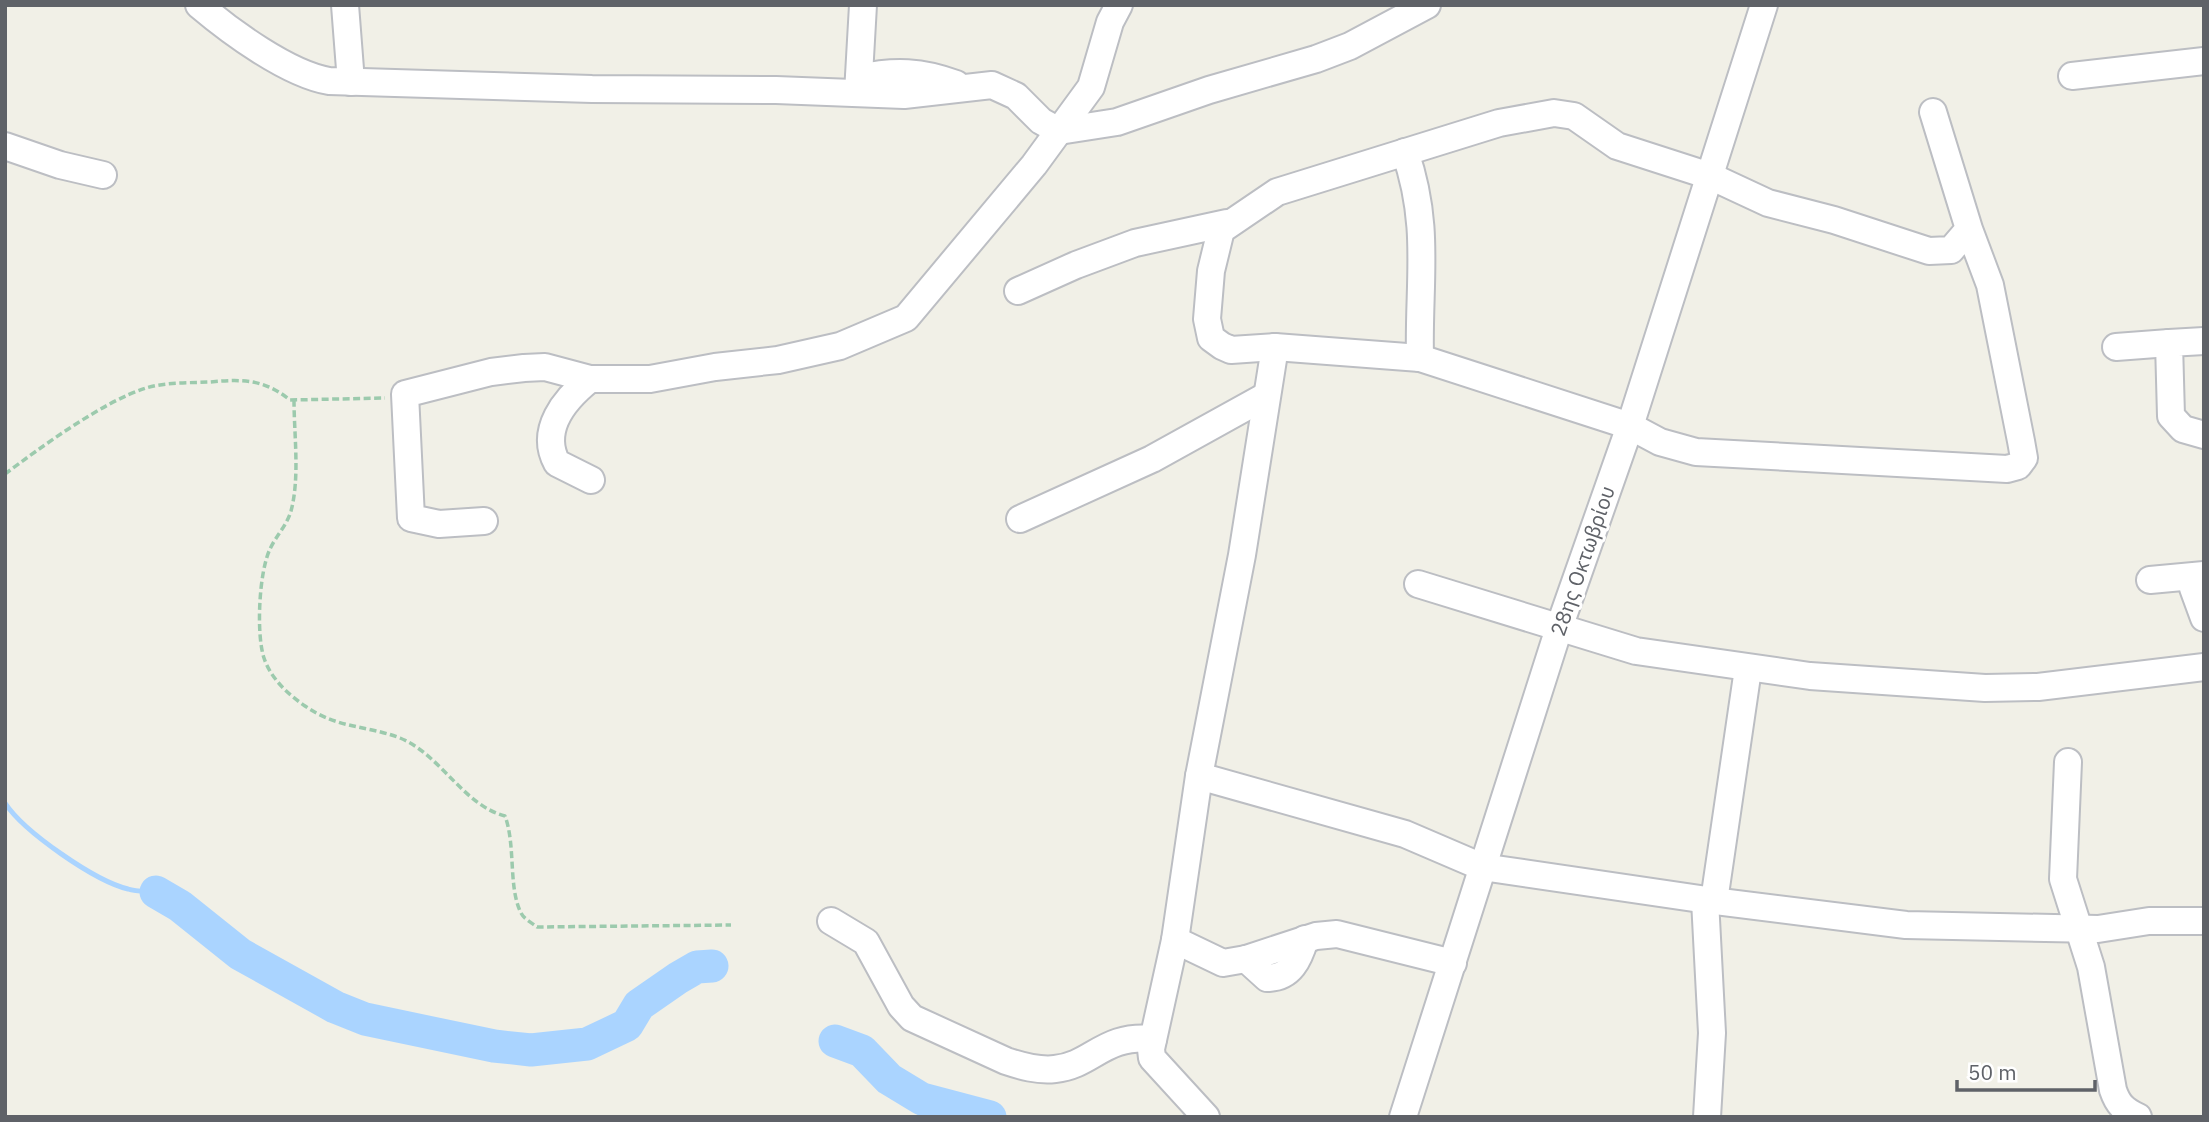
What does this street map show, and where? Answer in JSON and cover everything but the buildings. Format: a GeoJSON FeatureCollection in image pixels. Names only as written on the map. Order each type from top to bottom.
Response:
{"type":"FeatureCollection","features":[{"type":"Feature","properties":{"kind":"street"},"geometry":{"type":"LineString","coordinates":[[199,5],[230,29],[313,78],[351,82],[775,90],[858,86],[904,95],[992,85],[1016,96],[1041,121],[1059,131],[1117,122],[1209,90],[1316,60],[1350,46],[1427,5]]}},
{"type":"Feature","properties":{"kind":"street"},"geometry":{"type":"LineString","coordinates":[[345,5],[351,82]]}},
{"type":"Feature","properties":{"kind":"street"},"geometry":{"type":"LineString","coordinates":[[858,86],[863,5]]}},
{"type":"Feature","properties":{"kind":"street"},"geometry":{"type":"LineString","coordinates":[[484,521],[439,524],[411,518],[405,394],[491,372],[524,368],[545,367],[590,379],[650,379],[810,355],[840,346],[906,318],[916,310],[1091,87],[1110,22],[1119,5]]}},
{"type":"Feature","properties":{"kind":"street","name":"28ης Οκτωβρίου"},"geometry":{"type":"LineString","coordinates":[[1403,1117],[1560,625],[1630,426],[1764,5]]}},
{"type":"Feature","properties":{"kind":"street"},"geometry":{"type":"LineString","coordinates":[[2072,76],[2204,61]]}},
{"type":"Feature","properties":{"kind":"street"},"geometry":{"type":"LineString","coordinates":[[1227,223],[1218,237],[1211,271],[1208,331],[1216,342],[1231,350],[1275,347],[1420,358],[1630,426],[1660,442],[1696,452],[1987,470],[2018,466],[2024,458],[1990,285],[1969,229],[1933,112]]}},
{"type":"Feature","properties":{"kind":"street"},"geometry":{"type":"LineString","coordinates":[[1018,291],[1076,264],[1135,243],[1227,223],[1277,192],[1499,123],[1554,113],[1574,116],[1617,146],[1710,176],[1768,203],[1870,231],[1929,251],[1951,250],[1969,229]]}},
{"type":"Feature","properties":{"kind":"street"},"geometry":{"type":"LineString","coordinates":[[5,146],[60,165],[103,175]]}},
{"type":"Feature","properties":{"kind":"street"},"geometry":{"type":"LineString","coordinates":[[1405,152],[1418,195],[1422,233],[1420,358]]}},
{"type":"Feature","properties":{"kind":"street"},"geometry":{"type":"LineString","coordinates":[[2116,348],[2204,341]]}},
{"type":"Feature","properties":{"kind":"street"},"geometry":{"type":"LineString","coordinates":[[2169,343],[2171,416],[2183,429],[2204,435]]}},
{"type":"Feature","properties":{"kind":"street"},"geometry":{"type":"LineString","coordinates":[[1206,1117],[1152,1058],[1153,1039],[1175,940],[1199,776],[1242,555],[1275,347]]}},
{"type":"Feature","properties":{"kind":"street"},"geometry":{"type":"LineString","coordinates":[[590,379],[564,403],[551,443],[557,463],[591,480]]}},
{"type":"Feature","properties":{"kind":"street"},"geometry":{"type":"LineString","coordinates":[[1020,519],[1152,458],[1266,396]]}},
{"type":"Feature","properties":{"kind":"street"},"geometry":{"type":"LineString","coordinates":[[2151,580],[2204,576]]}},
{"type":"Feature","properties":{"kind":"street"},"geometry":{"type":"LineString","coordinates":[[2204,576],[2193,589],[2204,618]]}},
{"type":"Feature","properties":{"kind":"street"},"geometry":{"type":"LineString","coordinates":[[1418,584],[1560,625],[1636,651],[1748,669],[1874,682],[1985,688],[2038,687],[2204,667]]}},
{"type":"Feature","properties":{"kind":"street"},"geometry":{"type":"LineString","coordinates":[[1707,1117],[1712,1032],[1710,901],[1748,669]]}},
{"type":"Feature","properties":{"kind":"street"},"geometry":{"type":"LineString","coordinates":[[2068,762],[2063,879],[2091,967],[2113,1090],[2117,1102],[2124,1110],[2138,1117]]}},
{"type":"Feature","properties":{"kind":"street"},"geometry":{"type":"LineString","coordinates":[[1199,776],[1405,834],[1482,867],[1710,901],[1884,924],[2098,929],[2149,921],[2203,918]]}},
{"type":"Feature","properties":{"kind":"street"},"geometry":{"type":"LineString","coordinates":[[831,921],[866,942],[901,1006],[912,1018],[1006,1061],[1039,1069],[1055,1069],[1120,1040],[1153,1039]]}},
{"type":"Feature","properties":{"kind":"street"},"geometry":{"type":"LineString","coordinates":[[1175,940],[1223,964],[1246,959],[1267,978],[1276,978],[1293,967],[1305,939],[1337,934],[1453,963]]}},
{"type":"Feature","properties":{"kind":"street"},"geometry":{"type":"LineString","coordinates":[[2109,1117],[2113,1090]]}},
{"type":"Feature","properties":{"kind":"path"},"geometry":{"type":"LineString","coordinates":[[5,474],[65,432],[145,388],[250,379],[294,400],[390,398],[405,394]]}},
{"type":"Feature","properties":{"kind":"path"},"geometry":{"type":"LineString","coordinates":[[294,400],[295,485],[290,512],[270,549],[260,585],[264,657],[277,683],[305,707],[340,725],[399,738],[424,751],[490,812],[505,816],[512,833],[522,915],[537,927],[731,925]]}},
{"type":"Feature","properties":{"kind":"waterway"},"geometry":{"type":"LineString","coordinates":[[5,803],[28,828],[80,866],[128,889],[156,892]]}},
{"type":"Feature","properties":{"kind":"waterway"},"geometry":{"type":"LineString","coordinates":[[156,892],[180,906],[240,954],[335,1007],[365,1019],[494,1046],[531,1050],[587,1044],[627,1025],[639,1005],[678,978],[697,967],[712,966]]}},
{"type":"Feature","properties":{"kind":"waterway"},"geometry":{"type":"LineString","coordinates":[[835,1041],[862,1051],[889,1079],[922,1099],[990,1117]]}}]}
